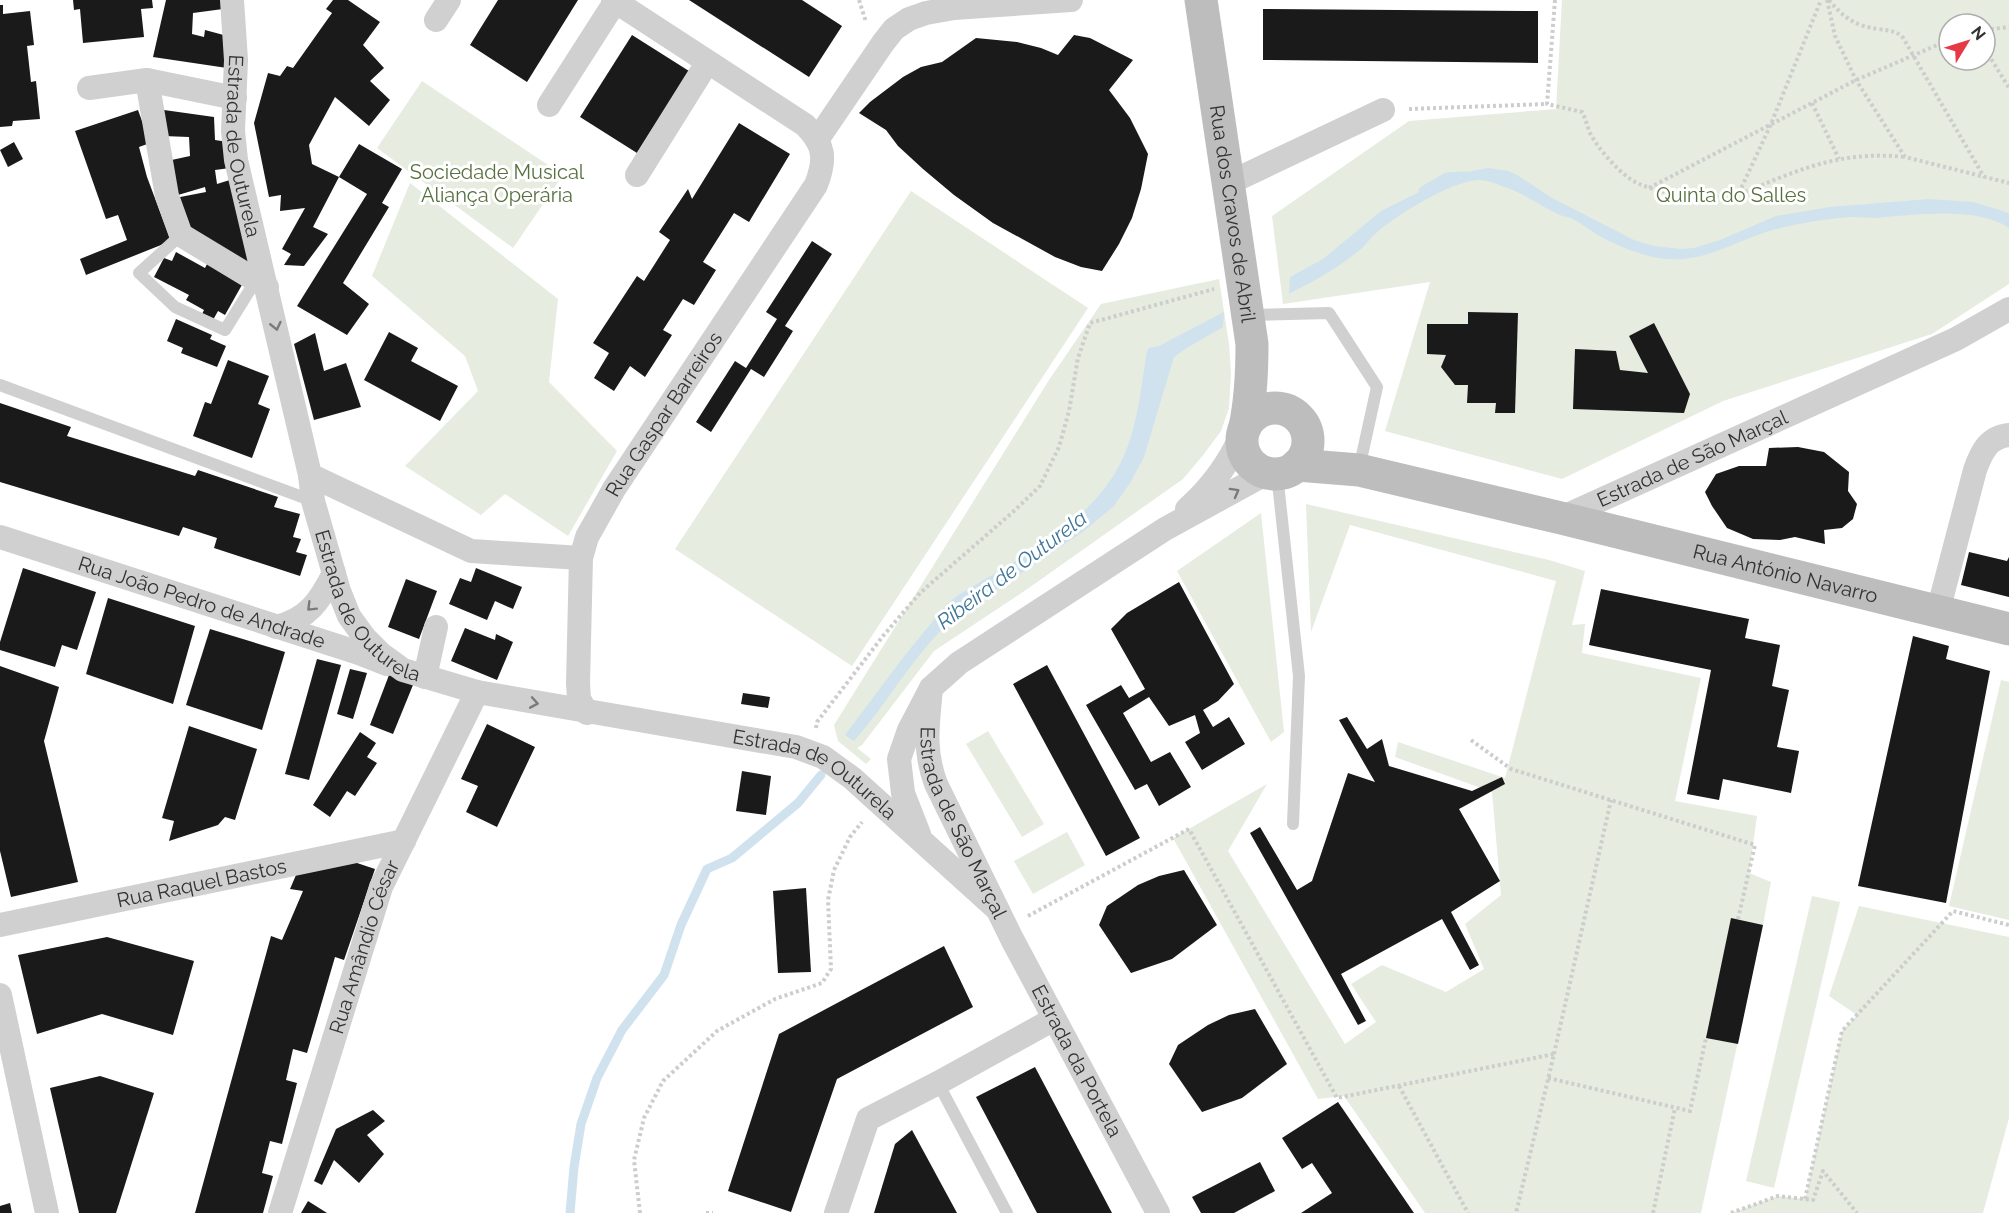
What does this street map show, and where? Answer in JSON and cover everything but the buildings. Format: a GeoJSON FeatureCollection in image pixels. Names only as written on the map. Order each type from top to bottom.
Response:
{"type":"FeatureCollection","features":[{"type":"Feature","properties":{"kind":"street","name":"Estrada de Outurela"},"geometry":{"type":"LineString","coordinates":[[232,0],[236,60],[233,131],[236,160],[261,283],[310,475],[314,501],[339,591],[350,616],[365,638],[381,654],[414,674],[477,692],[587,713],[796,747],[823,757],[852,778],[921,839]]}},
{"type":"Feature","properties":{"kind":"street"},"geometry":{"type":"LineString","coordinates":[[436,20],[449,0]]}},
{"type":"Feature","properties":{"kind":"street"},"geometry":{"type":"LineString","coordinates":[[817,140],[894,28],[909,19],[954,8],[1071,0]]}},
{"type":"Feature","properties":{"kind":"street","name":"Rua dos Cravos de Abril"},"geometry":{"type":"LineString","coordinates":[[1201,0],[1250,329],[1251,386],[1244,431]]}},
{"type":"Feature","properties":{"kind":"street"},"geometry":{"type":"LineString","coordinates":[[549,105],[614,1],[805,125],[817,140]]}},
{"type":"Feature","properties":{"kind":"street"},"geometry":{"type":"LineString","coordinates":[[637,175],[707,63]]}},
{"type":"Feature","properties":{"kind":"street"},"geometry":{"type":"LineString","coordinates":[[88,88],[147,80],[235,98]]}},
{"type":"Feature","properties":{"kind":"street"},"geometry":{"type":"LineString","coordinates":[[147,80],[167,196],[181,235],[261,283]]}},
{"type":"Feature","properties":{"kind":"street"},"geometry":{"type":"LineString","coordinates":[[1229,183],[1383,110]]}},
{"type":"Feature","properties":{"kind":"street","name":"Rua Gaspar Barreiros"},"geometry":{"type":"LineString","coordinates":[[587,713],[579,699],[578,682],[581,558],[587,537],[614,489],[816,185],[823,162],[822,149],[817,140]]}},
{"type":"Feature","properties":{"kind":"street","name":"Estrada de São Marçal"},"geometry":{"type":"LineString","coordinates":[[1561,518],[1956,339],[2009,309]]}},
{"type":"Feature","properties":{"kind":"street"},"geometry":{"type":"LineString","coordinates":[[1250,329],[1287,452]]}},
{"type":"Feature","properties":{"kind":"street"},"geometry":{"type":"LineString","coordinates":[[1287,452],[1278,408],[1259,412],[1251,418],[1244,431],[1242,444],[1245,454],[1257,469],[1287,452],[1561,518]]}},
{"type":"Feature","properties":{"kind":"street","name":"Estrada de São Marçal"},"geometry":{"type":"LineString","coordinates":[[1165,529],[1213,482],[1230,459],[1244,431]]}},
{"type":"Feature","properties":{"kind":"street"},"geometry":{"type":"LineString","coordinates":[[1938,611],[1981,452],[1992,441],[2009,435]]}},
{"type":"Feature","properties":{"kind":"street","name":"Estrada de São Marçal"},"geometry":{"type":"LineString","coordinates":[[1002,919],[921,839],[903,793],[899,759],[909,730],[931,688],[959,663],[1287,452]]}},
{"type":"Feature","properties":{"kind":"street"},"geometry":{"type":"LineString","coordinates":[[310,475],[471,551],[581,558]]}},
{"type":"Feature","properties":{"kind":"street","name":"Rua António Navarro"},"geometry":{"type":"LineString","coordinates":[[1561,518],[2009,629]]}},
{"type":"Feature","properties":{"kind":"street","name":"Rua João Pedro de Andrade"},"geometry":{"type":"LineString","coordinates":[[0,537],[359,653],[414,674]]}},
{"type":"Feature","properties":{"kind":"street"},"geometry":{"type":"LineString","coordinates":[[276,627],[292,623],[314,607],[334,573]]}},
{"type":"Feature","properties":{"kind":"street"},"geometry":{"type":"LineString","coordinates":[[414,674],[436,627]]}},
{"type":"Feature","properties":{"kind":"street","name":"Estrada de São Marçal"},"geometry":{"type":"LineString","coordinates":[[931,688],[927,749],[929,767],[1002,919]]}},
{"type":"Feature","properties":{"kind":"street","name":"Rua Amândio César"},"geometry":{"type":"LineString","coordinates":[[280,1213],[381,887],[477,692]]}},
{"type":"Feature","properties":{"kind":"street"},"geometry":{"type":"LineString","coordinates":[[852,778],[866,781],[881,779],[901,771],[927,749]]}},
{"type":"Feature","properties":{"kind":"street","name":"Rua Raquel Bastos"},"geometry":{"type":"LineString","coordinates":[[0,925],[404,841]]}},
{"type":"Feature","properties":{"kind":"street","name":"Estrada da Portela"},"geometry":{"type":"LineString","coordinates":[[1002,919],[1158,1213]]}},
{"type":"Feature","properties":{"kind":"street"},"geometry":{"type":"LineString","coordinates":[[0,995],[47,1213]]}},
{"type":"Feature","properties":{"kind":"street"},"geometry":{"type":"LineString","coordinates":[[836,1213],[868,1119],[1054,1019]]}},
{"type":"Feature","properties":{"kind":"lane"},"geometry":{"type":"LineString","coordinates":[[181,235],[139,273],[176,307],[225,330],[261,283]]}},
{"type":"Feature","properties":{"kind":"lane"},"geometry":{"type":"LineString","coordinates":[[1250,329],[1329,314],[1377,387],[1359,470]]}},
{"type":"Feature","properties":{"kind":"lane"},"geometry":{"type":"LineString","coordinates":[[0,385],[314,501]]}},
{"type":"Feature","properties":{"kind":"lane"},"geometry":{"type":"LineString","coordinates":[[1287,452],[1299,676],[1293,824]]}},
{"type":"Feature","properties":{"kind":"lane"},"geometry":{"type":"LineString","coordinates":[[938,1083],[1007,1213]]}},
{"type":"Feature","properties":{"kind":"path"},"geometry":{"type":"LineString","coordinates":[[859,0],[867,25]]}},
{"type":"Feature","properties":{"kind":"path"},"geometry":{"type":"LineString","coordinates":[[1547,104],[1555,0]]}},
{"type":"Feature","properties":{"kind":"path"},"geometry":{"type":"LineString","coordinates":[[1739,194],[1772,124],[1821,0]]}},
{"type":"Feature","properties":{"kind":"path"},"geometry":{"type":"LineString","coordinates":[[1828,0],[1842,15],[1858,24],[1893,30],[1902,36],[1984,178]]}},
{"type":"Feature","properties":{"kind":"path"},"geometry":{"type":"LineString","coordinates":[[1828,0],[1835,36],[1856,80],[1905,157]]}},
{"type":"Feature","properties":{"kind":"path"},"geometry":{"type":"LineString","coordinates":[[1649,188],[1856,80],[1937,45]]}},
{"type":"Feature","properties":{"kind":"path"},"geometry":{"type":"LineString","coordinates":[[1997,68],[2009,88]]}},
{"type":"Feature","properties":{"kind":"path"},"geometry":{"type":"LineString","coordinates":[[1812,103],[1839,159]]}},
{"type":"Feature","properties":{"kind":"path"},"geometry":{"type":"LineString","coordinates":[[1383,110],[1547,104],[1582,112],[1590,133],[1612,163],[1630,179],[1649,188],[1703,198],[1739,194],[1825,161],[1865,155],[1905,157],[2009,183]]}},
{"type":"Feature","properties":{"kind":"path"},"geometry":{"type":"LineString","coordinates":[[816,732],[817,722],[883,636],[920,593],[1040,486],[1059,447],[1070,411],[1078,358],[1090,323],[1244,281]]}},
{"type":"Feature","properties":{"kind":"path"},"geometry":{"type":"LineString","coordinates":[[1471,740],[1511,769],[1755,845],[1738,919]]}},
{"type":"Feature","properties":{"kind":"path"},"geometry":{"type":"LineString","coordinates":[[1516,1213],[1611,800]]}},
{"type":"Feature","properties":{"kind":"path"},"geometry":{"type":"LineString","coordinates":[[639,1213],[634,1160],[644,1118],[663,1081],[717,1031],[775,999],[822,983],[831,969],[828,900],[834,870],[849,837],[879,802]]}},
{"type":"Feature","properties":{"kind":"path"},"geometry":{"type":"LineString","coordinates":[[1002,919],[1189,829],[1337,1098],[1554,1054]]}},
{"type":"Feature","properties":{"kind":"path"},"geometry":{"type":"LineString","coordinates":[[1804,1199],[1842,1031],[1953,911],[2009,926]]}},
{"type":"Feature","properties":{"kind":"path"},"geometry":{"type":"LineString","coordinates":[[1548,1078],[1690,1111],[1706,1038]]}},
{"type":"Feature","properties":{"kind":"path"},"geometry":{"type":"LineString","coordinates":[[1399,1086],[1468,1213]]}},
{"type":"Feature","properties":{"kind":"path"},"geometry":{"type":"LineString","coordinates":[[1653,1213],[1676,1108]]}},
{"type":"Feature","properties":{"kind":"path"},"geometry":{"type":"LineString","coordinates":[[1731,1213],[1778,1196],[1813,1200],[1823,1171],[1857,1213]]}},
{"type":"Feature","properties":{"kind":"path"},"geometry":{"type":"LineString","coordinates":[[706,1213],[713,1213]]}},
{"type":"Feature","properties":{"kind":"green space","name":"Quinta do Salles"},"geometry":{"type":"Polygon","coordinates":[[[1562,0],[2009,0],[2009,284],[1932,334],[1723,401],[1562,479],[1385,431],[1430,282],[1283,304],[1272,216],[1409,121],[1556,109],[1562,0]]]}},
{"type":"Feature","properties":{"kind":"green space","name":"Sociedade Musical Aliança Operária"},"geometry":{"type":"Polygon","coordinates":[[[422,81],[563,175],[513,248],[377,148],[422,81]]]}},
{"type":"Feature","properties":{"kind":"green space"},"geometry":{"type":"Polygon","coordinates":[[[410,183],[558,299],[549,382],[617,451],[568,536],[505,494],[481,515],[405,466],[478,391],[465,356],[372,276],[410,183]]]}},
{"type":"Feature","properties":{"kind":"green space"},"geometry":{"type":"Polygon","coordinates":[[[911,191],[1088,308],[852,666],[675,549],[911,191]]]}},
{"type":"Feature","properties":{"kind":"green space"},"geometry":{"type":"Polygon","coordinates":[[[1219,279],[1231,373],[1229,408],[1221,431],[1183,479],[1023,592],[934,651],[862,745],[857,748],[871,759],[866,764],[838,741],[834,725],[1049,380],[1101,304],[1219,279]]]}},
{"type":"Feature","properties":{"kind":"green space"},"geometry":{"type":"Polygon","coordinates":[[[1306,504],[1549,560],[1585,571],[1572,625],[1585,624],[1582,653],[1701,678],[1675,801],[1757,816],[1749,873],[1771,882],[1701,1213],[1425,1213],[1344,1096],[1318,1099],[1173,838],[1267,784],[1228,851],[1345,1044],[1376,1022],[1351,984],[1382,965],[1446,992],[1484,969],[1465,924],[1501,895],[1492,792],[1395,757],[1398,742],[1505,778],[1556,581],[1350,525],[1311,632],[1306,504]]]}},
{"type":"Feature","properties":{"kind":"green space"},"geometry":{"type":"Polygon","coordinates":[[[1261,513],[1284,732],[1271,742],[1177,571],[1261,513]]]}},
{"type":"Feature","properties":{"kind":"green space"},"geometry":{"type":"Polygon","coordinates":[[[2001,680],[2009,682],[2009,920],[1949,906],[2001,680]]]}},
{"type":"Feature","properties":{"kind":"green space"},"geometry":{"type":"Polygon","coordinates":[[[988,731],[1044,824],[1022,837],[966,744],[988,731]]]}},
{"type":"Feature","properties":{"kind":"green space"},"geometry":{"type":"Polygon","coordinates":[[[1067,832],[1085,865],[1033,894],[1014,861],[1067,832]]]}},
{"type":"Feature","properties":{"kind":"green space"},"geometry":{"type":"Polygon","coordinates":[[[1812,896],[1840,902],[1774,1188],[1746,1181],[1812,896]]]}},
{"type":"Feature","properties":{"kind":"green space"},"geometry":{"type":"Polygon","coordinates":[[[1859,906],[2009,937],[2009,1118],[1983,1213],[1731,1213],[1778,1196],[1805,1199],[1842,1031],[1857,1015],[1829,996],[1859,906]]]}},
{"type":"Feature","properties":{"kind":"water"},"geometry":{"type":"Polygon","coordinates":[[[1488,168],[1517,175],[1552,198],[1634,240],[1654,246],[1680,249],[1694,248],[1720,240],[1776,216],[1830,207],[1929,199],[1973,202],[2006,212],[2009,214],[2009,228],[1996,221],[1963,214],[1853,217],[1772,230],[1709,254],[1668,259],[1641,254],[1621,246],[1573,219],[1553,212],[1515,191],[1489,181],[1477,180],[1438,193],[1408,210],[1383,227],[1345,261],[1289,294],[1290,277],[1323,259],[1381,211],[1429,187],[1467,172],[1488,168]]]}},
{"type":"Feature","properties":{"kind":"water"},"geometry":{"type":"Polygon","coordinates":[[[1224,312],[1223,327],[1174,357],[1144,457],[1114,506],[1084,531],[954,618],[926,646],[854,741],[845,735],[905,655],[947,604],[1051,538],[1092,503],[1109,482],[1123,458],[1132,432],[1149,348],[1159,346],[1224,312]]]}},
{"type":"Feature","properties":{"kind":"waterway","name":"Ribeira de Outurela"},"geometry":{"type":"LineString","coordinates":[[1423,191],[1447,177],[1465,176]]}},
{"type":"Feature","properties":{"kind":"waterway","name":"Ribeira de Outurela"},"geometry":{"type":"LineString","coordinates":[[570,1213],[581,1124],[597,1078],[622,1030],[664,975],[681,925],[707,869],[732,858],[798,803],[821,775]]}}]}
